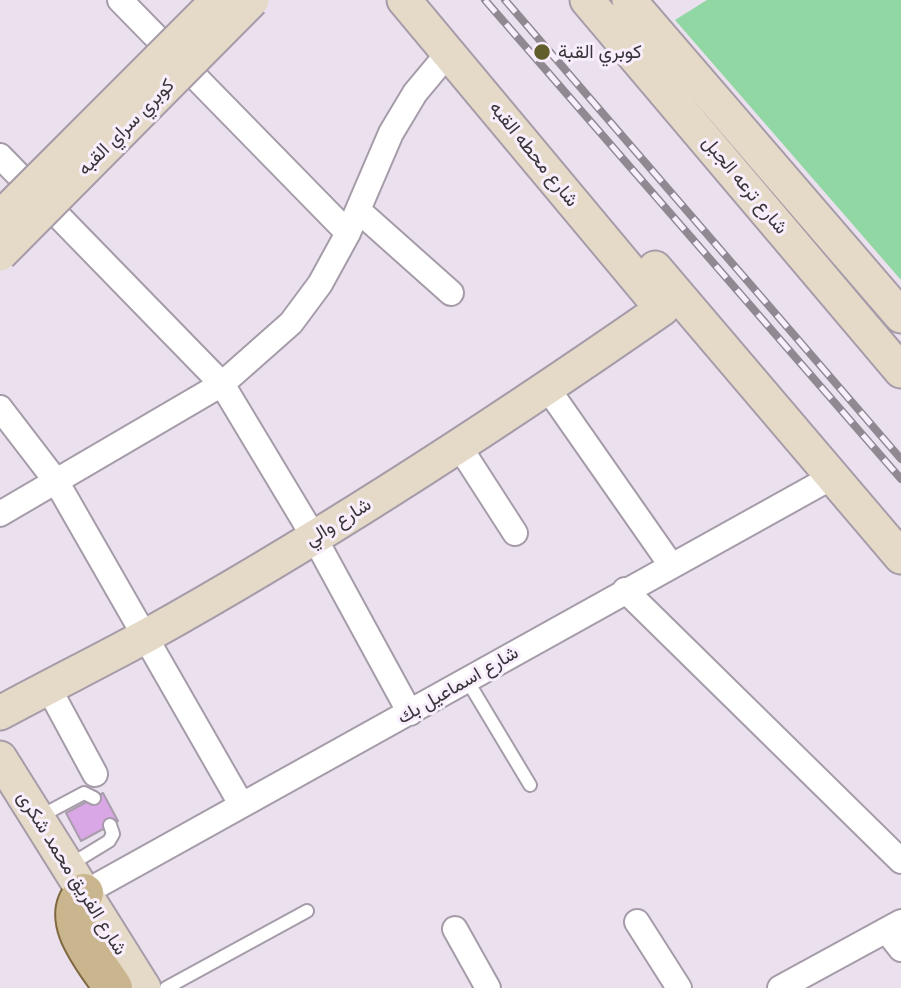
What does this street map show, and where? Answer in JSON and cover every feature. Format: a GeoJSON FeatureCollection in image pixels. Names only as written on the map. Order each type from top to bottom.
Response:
{"type":"FeatureCollection","features":[{"type":"Feature","properties":{"kind":"main road","name":"كوبري سراي القبه"},"geometry":{"type":"LineString","coordinates":[[0,218],[218,0]]}},
{"type":"Feature","properties":{"kind":"main road","name":"كوبري سراي القبه"},"geometry":{"type":"LineString","coordinates":[[0,252],[252,0]]}},
{"type":"Feature","properties":{"kind":"main road","name":"شارع محطه القبه"},"geometry":{"type":"LineString","coordinates":[[404,0],[450,51],[662,309]]}},
{"type":"Feature","properties":{"kind":"main road"},"geometry":{"type":"LineString","coordinates":[[426,0],[901,557]]}},
{"type":"Feature","properties":{"kind":"main road","name":"شارع ترعه الجبل"},"geometry":{"type":"LineString","coordinates":[[587,0],[901,316]]}},
{"type":"Feature","properties":{"kind":"main road","name":"شارع ترعه الجبل"},"geometry":{"type":"LineString","coordinates":[[629,0],[901,371]]}},
{"type":"Feature","properties":{"kind":"main road","name":"شارع والي"},"geometry":{"type":"LineString","coordinates":[[0,713],[146,636],[314,537],[548,388],[662,309]]}},
{"type":"Feature","properties":{"kind":"main road","name":"شارع الفريق محمد شكرى"},"geometry":{"type":"LineString","coordinates":[[0,758],[144,988]]}},
{"type":"Feature","properties":{"kind":"main road"},"geometry":{"type":"LineString","coordinates":[[76,879],[76,928],[113,988]]}},
{"type":"Feature","properties":{"kind":"street"},"geometry":{"type":"LineString","coordinates":[[120,0],[348,233]]}},
{"type":"Feature","properties":{"kind":"street"},"geometry":{"type":"LineString","coordinates":[[0,252],[184,65],[252,0]]}},
{"type":"Feature","properties":{"kind":"street"},"geometry":{"type":"LineString","coordinates":[[0,514],[222,384],[291,323],[320,284],[348,233],[391,133],[415,93],[450,51]]}},
{"type":"Feature","properties":{"kind":"street"},"geometry":{"type":"LineString","coordinates":[[0,156],[222,384],[314,537],[410,713]]}},
{"type":"Feature","properties":{"kind":"street"},"geometry":{"type":"LineString","coordinates":[[359,211],[451,293]]}},
{"type":"Feature","properties":{"kind":"street"},"geometry":{"type":"LineString","coordinates":[[548,388],[671,565]]}},
{"type":"Feature","properties":{"kind":"street"},"geometry":{"type":"LineString","coordinates":[[0,408],[56,481],[241,804]]}},
{"type":"Feature","properties":{"kind":"street"},"geometry":{"type":"LineString","coordinates":[[459,446],[515,533]]}},
{"type":"Feature","properties":{"kind":"street","name":"شارع اسماعيل بك"},"geometry":{"type":"LineString","coordinates":[[76,879],[241,804],[410,713],[625,590],[832,477]]}},
{"type":"Feature","properties":{"kind":"street"},"geometry":{"type":"LineString","coordinates":[[625,590],[901,861]]}},
{"type":"Feature","properties":{"kind":"street"},"geometry":{"type":"LineString","coordinates":[[48,687],[94,786]]}},
{"type":"Feature","properties":{"kind":"street"},"geometry":{"type":"LineString","coordinates":[[637,922],[679,988]]}},
{"type":"Feature","properties":{"kind":"street"},"geometry":{"type":"LineString","coordinates":[[455,929],[488,988]]}},
{"type":"Feature","properties":{"kind":"street"},"geometry":{"type":"LineString","coordinates":[[797,984],[896,934]]}},
{"type":"Feature","properties":{"kind":"lane"},"geometry":{"type":"LineString","coordinates":[[467,680],[530,785]]}},
{"type":"Feature","properties":{"kind":"lane"},"geometry":{"type":"LineString","coordinates":[[37,817],[94,786]]}},
{"type":"Feature","properties":{"kind":"lane"},"geometry":{"type":"LineString","coordinates":[[76,879],[109,841],[113,834],[110,825]]}},
{"type":"Feature","properties":{"kind":"lane"},"geometry":{"type":"LineString","coordinates":[[166,988],[307,911]]}},
{"type":"Feature","properties":{"kind":"green space"},"geometry":{"type":"Polygon","coordinates":[[[707,0],[901,0],[901,280],[675,20],[707,0]]]}},
{"type":"Feature","properties":{"kind":"building"},"geometry":{"type":"Polygon","coordinates":[[[103,793],[118,821],[81,841],[66,813],[103,793]]]}},
{"type":"Feature","properties":{"kind":"railway"},"geometry":{"type":"LineString","coordinates":[[485,0],[901,479]]}},
{"type":"Feature","properties":{"kind":"railway"},"geometry":{"type":"LineString","coordinates":[[505,0],[901,459]]}},
{"type":"Feature","properties":{"kind":"place","name":"كوبري القبة"},"geometry":{"type":"Point","coordinates":[542,52]}}]}
